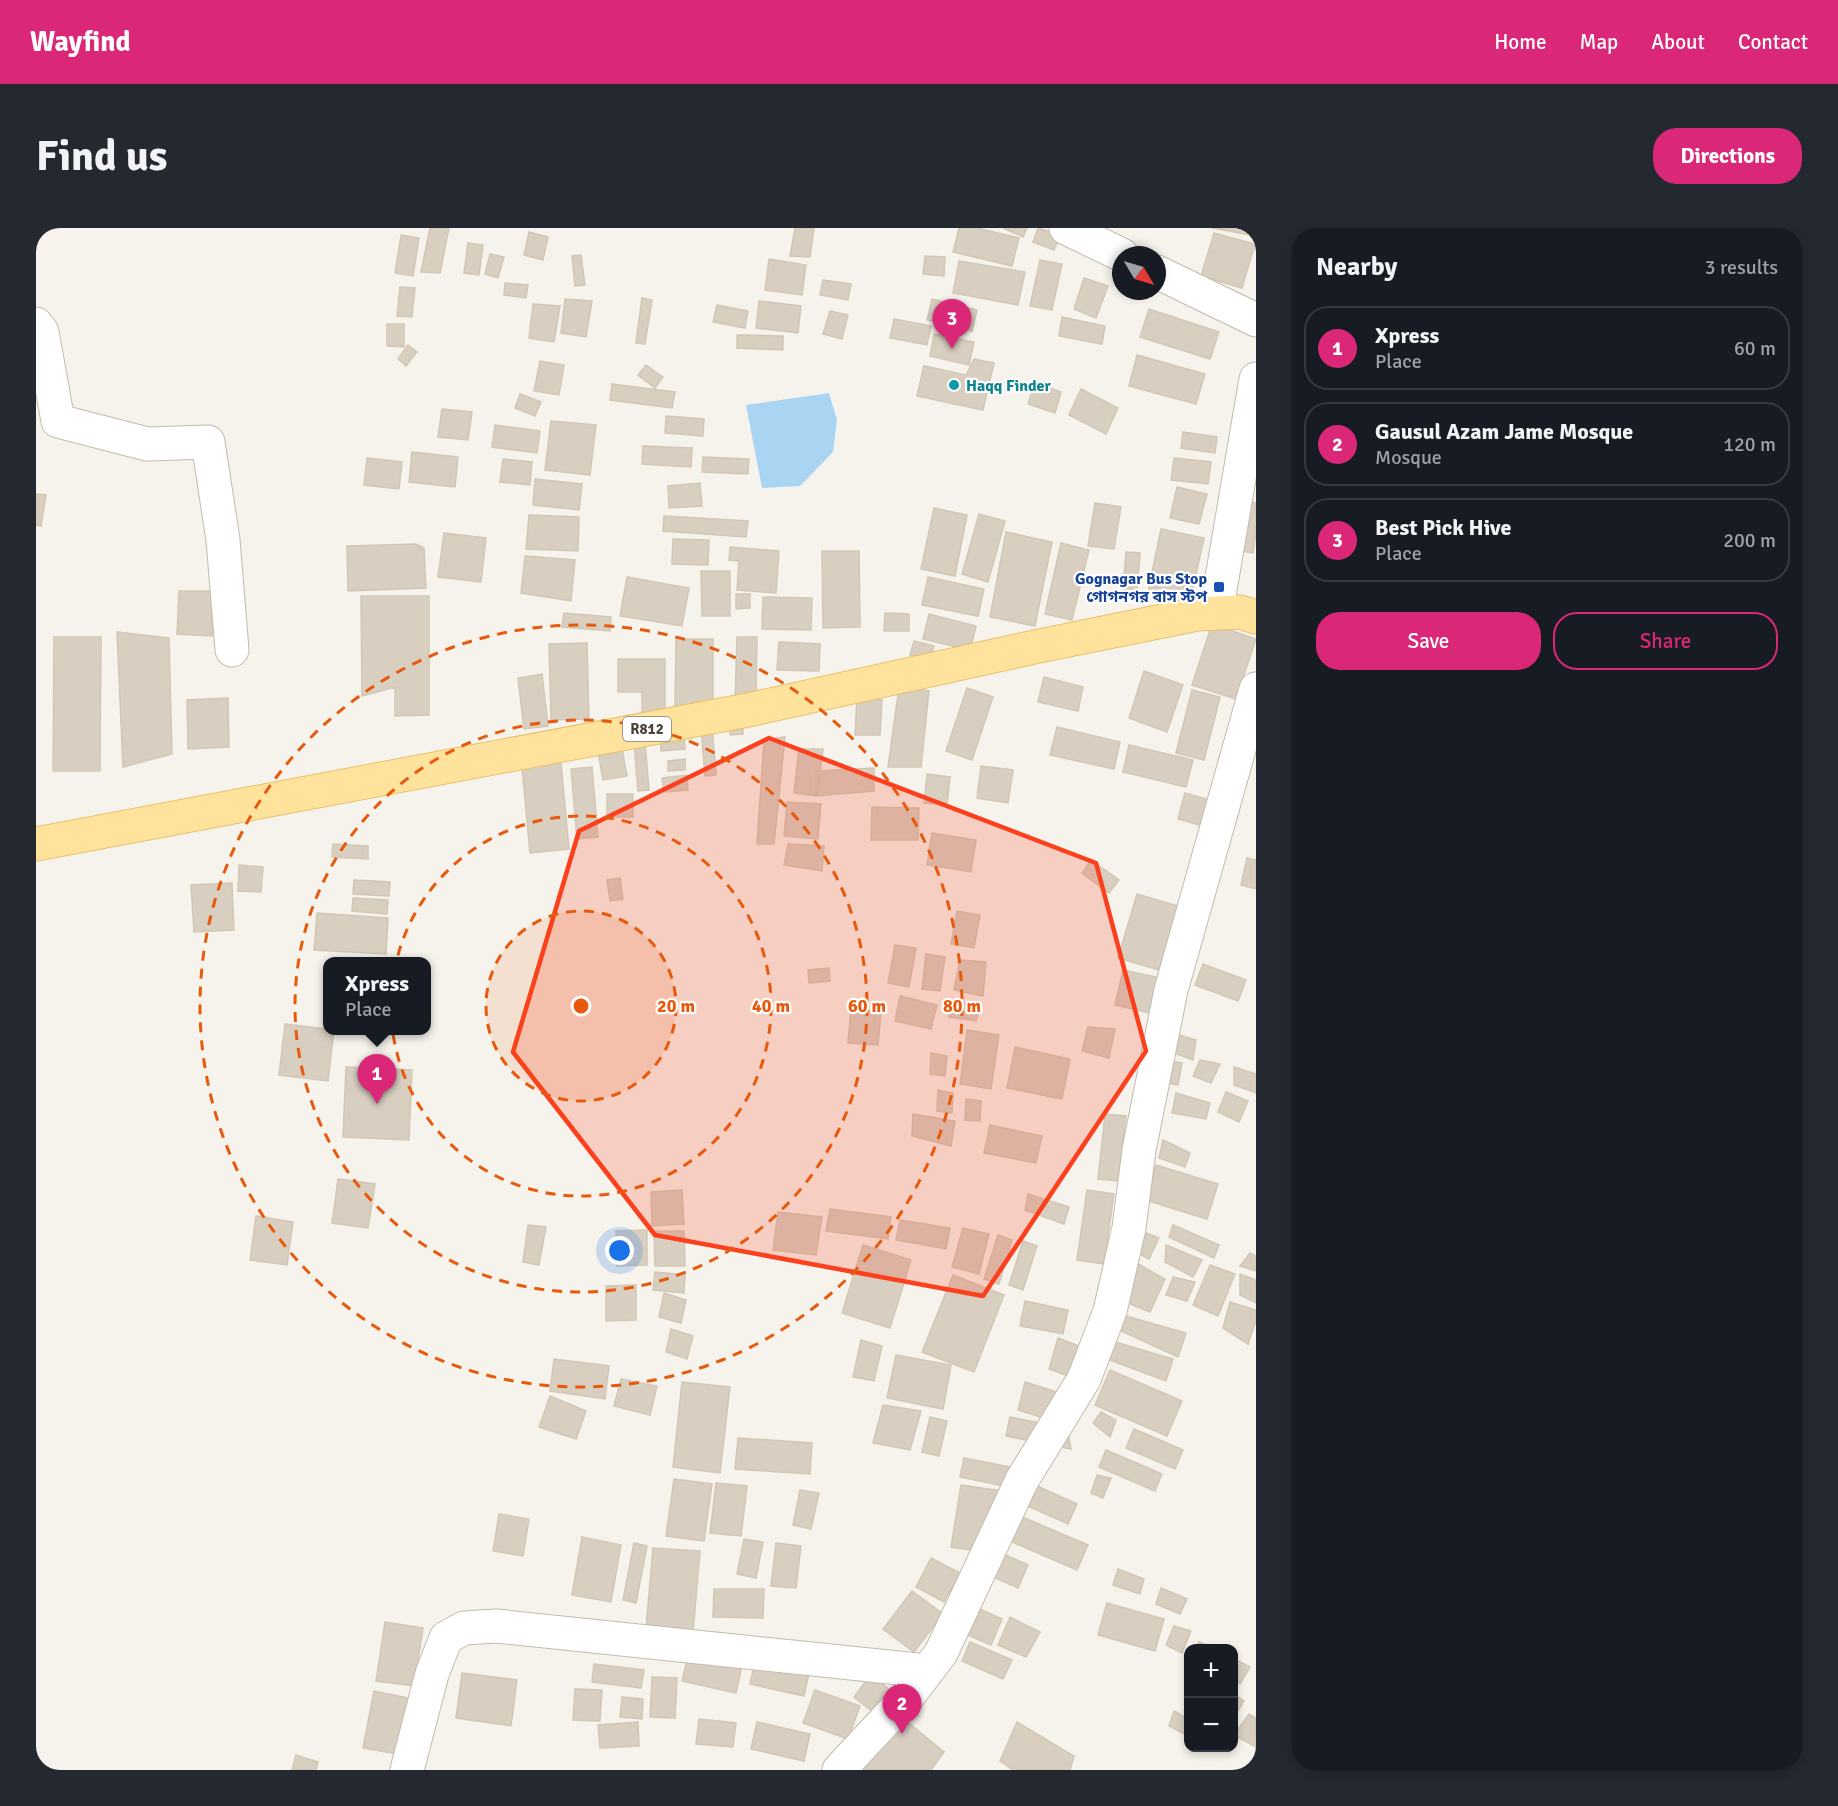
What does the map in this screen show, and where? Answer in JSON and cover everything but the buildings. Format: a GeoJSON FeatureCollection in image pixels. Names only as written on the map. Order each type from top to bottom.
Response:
{"type":"FeatureCollection","features":[{"type":"Feature","properties":{"kind":"main road","name":"R812"},"geometry":{"type":"LineString","coordinates":[[36,844],[748,710],[1038,646],[1197,614],[1240,612],[1256,616]]}},
{"type":"Feature","properties":{"kind":"street"},"geometry":{"type":"LineString","coordinates":[[1066,228],[1112,250]]}},
{"type":"Feature","properties":{"kind":"street"},"geometry":{"type":"LineString","coordinates":[[1166,276],[1256,320]]}},
{"type":"Feature","properties":{"kind":"street"},"geometry":{"type":"LineString","coordinates":[[36,324],[42,332],[58,421],[147,444],[208,442],[223,540],[232,650]]}},
{"type":"Feature","properties":{"kind":"street"},"geometry":{"type":"LineString","coordinates":[[1216,613],[1256,379]]}},
{"type":"Feature","properties":{"kind":"street"},"geometry":{"type":"LineString","coordinates":[[839,1770],[909,1695],[941,1653],[1022,1480],[1084,1378],[1110,1311],[1129,1227],[1139,1150],[1171,990],[1256,689]]}},
{"type":"Feature","properties":{"kind":"street"},"geometry":{"type":"LineString","coordinates":[[407,1770],[432,1674],[446,1638],[464,1628],[496,1626],[927,1671]]}},
{"type":"Feature","properties":{"kind":"highlighted area"},"geometry":{"type":"Polygon","coordinates":[[[769,738],[1096,863],[1146,1051],[983,1296],[655,1235],[513,1052],[579,831],[769,738]]]}},
{"type":"Feature","properties":{"kind":"water"},"geometry":{"type":"Polygon","coordinates":[[[829,393],[837,420],[833,452],[800,486],[762,488],[746,405],[829,393]]]}},
{"type":"Feature","properties":{"kind":"place","name":"Best Pick Hive"},"geometry":{"type":"Point","coordinates":[952,349]}},
{"type":"Feature","properties":{"kind":"place","name":"Haqq Finder"},"geometry":{"type":"Point","coordinates":[954,385]}},
{"type":"Feature","properties":{"kind":"place","name":"Gognagar Bus Stop গোগনগর বাস স্টপ"},"geometry":{"type":"Point","coordinates":[1219,587]}},
{"type":"Feature","properties":{"kind":"place","name":"Xpress"},"geometry":{"type":"Point","coordinates":[377,1104]}},
{"type":"Feature","properties":{"kind":"place","name":"Gausul Azam Jame Mosque"},"geometry":{"type":"Point","coordinates":[902,1734]}}]}
